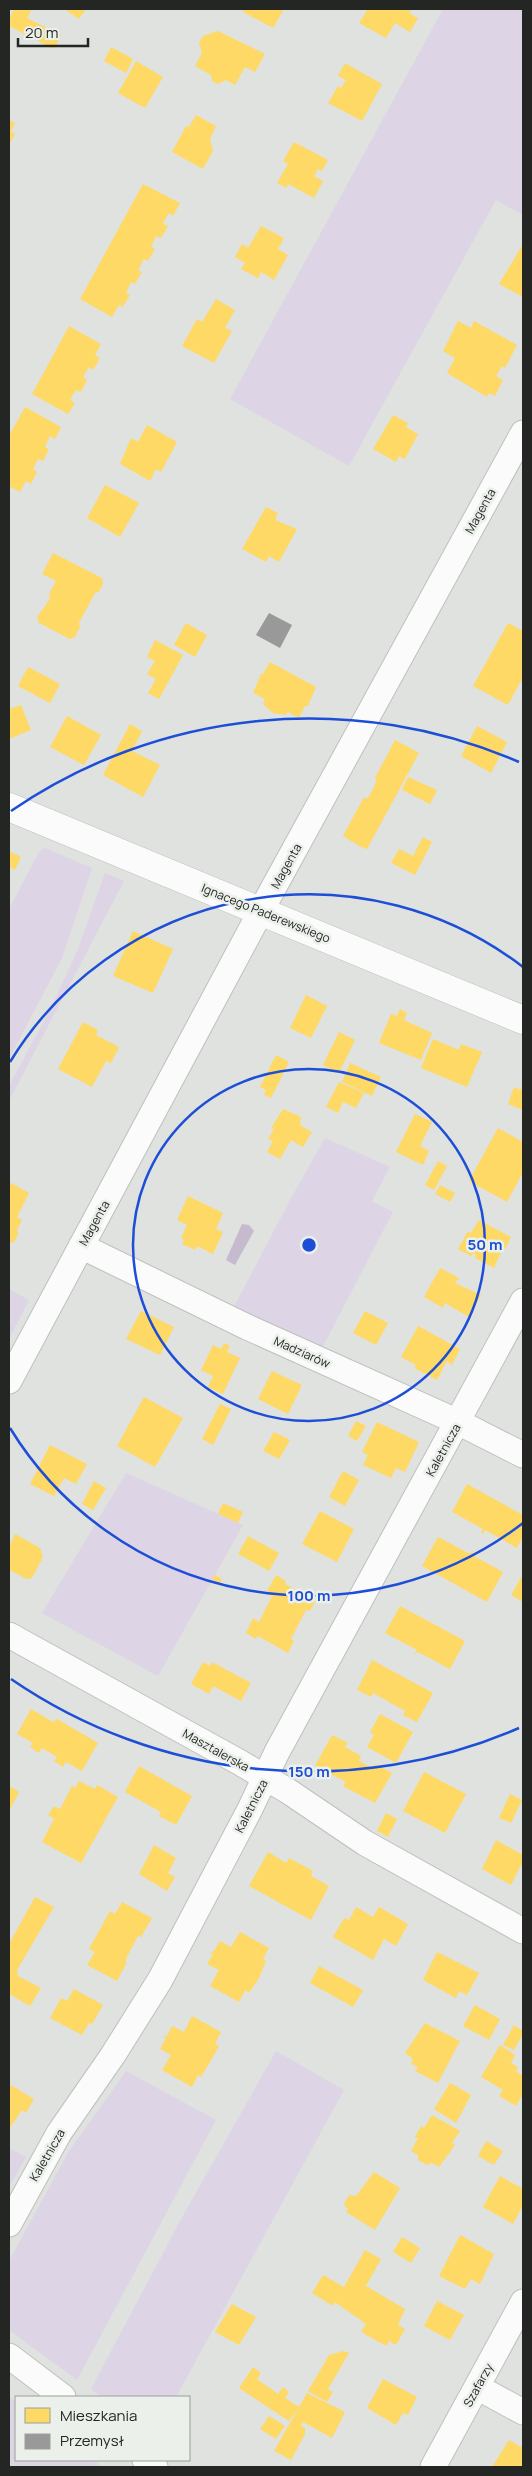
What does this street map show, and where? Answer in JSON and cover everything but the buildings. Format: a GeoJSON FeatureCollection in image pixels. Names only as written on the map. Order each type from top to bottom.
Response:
{"type":"FeatureCollection","features":[{"type":"Feature","properties":{"kind":"street","name":"Magenta"},"geometry":{"type":"LineString","coordinates":[[9,1381],[523,433]]}},
{"type":"Feature","properties":{"kind":"street","name":"Ignacego Paderewskiego"},"geometry":{"type":"LineString","coordinates":[[9,807],[523,1020]]}},
{"type":"Feature","properties":{"kind":"street","name":"Madziarów"},"geometry":{"type":"LineString","coordinates":[[81,1246],[247,1327],[458,1422],[523,1455]]}},
{"type":"Feature","properties":{"kind":"street","name":"Kaletnicza"},"geometry":{"type":"LineString","coordinates":[[9,2224],[60,2133],[114,2055],[160,1980],[266,1778],[277,1752],[523,1301]]}},
{"type":"Feature","properties":{"kind":"street","name":"Masztalerska"},"geometry":{"type":"LineString","coordinates":[[9,1636],[266,1778],[365,1843],[523,1931]]}},
{"type":"Feature","properties":{"kind":"street","name":"Szafarzy"},"geometry":{"type":"LineString","coordinates":[[433,2467],[523,2302]]}},
{"type":"Feature","properties":{"kind":"street"},"geometry":{"type":"LineString","coordinates":[[9,2356],[61,2396]]}},
{"type":"Feature","properties":{"kind":"street"},"geometry":{"type":"LineString","coordinates":[[477,2387],[523,2412]]}},
{"type":"Feature","properties":{"kind":"shaded area"},"geometry":{"type":"Polygon","coordinates":[[[443,9],[523,9],[523,215],[496,200],[349,466],[230,399],[443,9]]]}},
{"type":"Feature","properties":{"kind":"shaded area"},"geometry":{"type":"Polygon","coordinates":[[[45,848],[92,868],[62,958],[9,1059],[9,909],[39,852],[45,848]]]}},
{"type":"Feature","properties":{"kind":"shaded area"},"geometry":{"type":"Polygon","coordinates":[[[105,873],[124,881],[9,1101],[9,1086],[51,1008],[78,949],[105,873]]]}},
{"type":"Feature","properties":{"kind":"shaded area"},"geometry":{"type":"Polygon","coordinates":[[[325,1138],[390,1167],[372,1201],[393,1212],[322,1348],[234,1307],[325,1138]]]}},
{"type":"Feature","properties":{"kind":"shaded area"},"geometry":{"type":"Polygon","coordinates":[[[242,1224],[249,1225],[254,1231],[235,1265],[226,1260],[242,1224]]]}},
{"type":"Feature","properties":{"kind":"shaded area"},"geometry":{"type":"Polygon","coordinates":[[[9,1289],[29,1300],[9,1339],[9,1289]]]}},
{"type":"Feature","properties":{"kind":"shaded area"},"geometry":{"type":"Polygon","coordinates":[[[126,1473],[243,1525],[158,1676],[42,1613],[126,1473]]]}},
{"type":"Feature","properties":{"kind":"shaded area"},"geometry":{"type":"Polygon","coordinates":[[[276,2051],[344,2090],[177,2396],[101,2396],[91,2389],[180,2221],[276,2051]]]}},
{"type":"Feature","properties":{"kind":"shaded area"},"geometry":{"type":"Polygon","coordinates":[[[126,2071],[216,2120],[77,2380],[9,2330],[9,2261],[69,2151],[126,2071]]]}},
{"type":"Feature","properties":{"kind":"shaded area"},"geometry":{"type":"Polygon","coordinates":[[[9,2148],[26,2157],[9,2187],[9,2148]]]}},
{"type":"Feature","properties":{"kind":"shaded area"},"geometry":{"type":"Polygon","coordinates":[[[9,2397],[15,2401],[15,2461],[94,2461],[103,2467],[9,2467],[9,2397]]]}}]}
